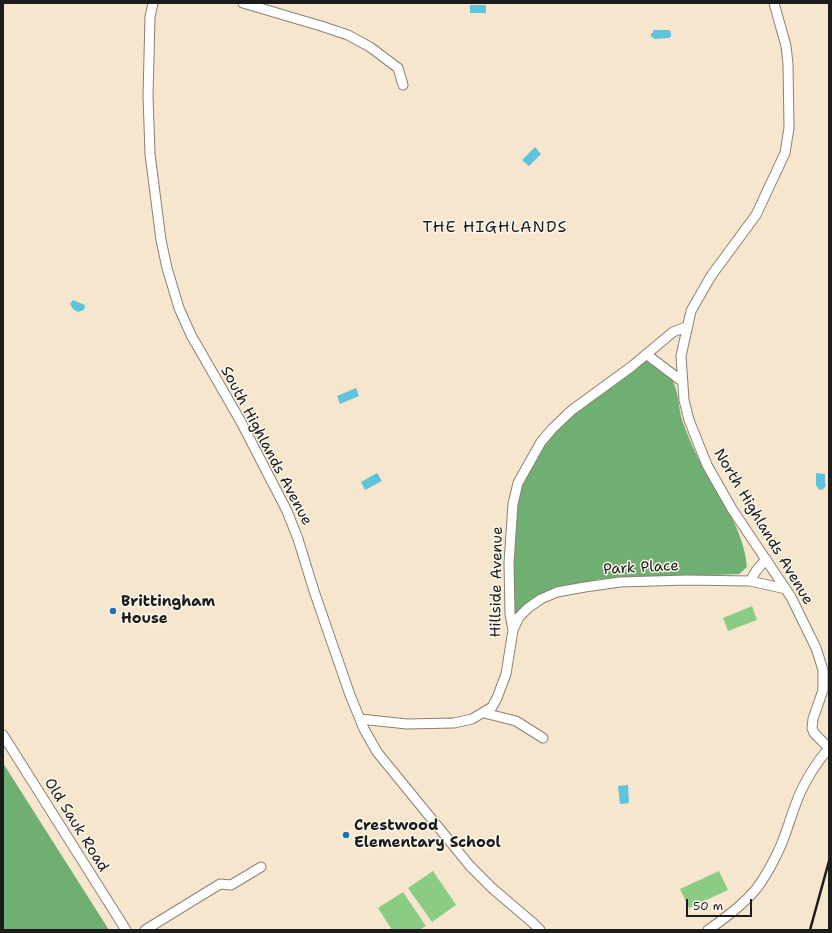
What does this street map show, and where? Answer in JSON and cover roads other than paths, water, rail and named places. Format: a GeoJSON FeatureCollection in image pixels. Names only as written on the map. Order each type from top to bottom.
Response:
{"type":"FeatureCollection","features":[{"type":"Feature","properties":{"kind":"street","name":"South Highlands Avenue"},"geometry":{"type":"LineString","coordinates":[[153,3],[150,24],[148,96],[150,154],[160,234],[171,285],[190,335],[241,422],[287,511],[298,539],[330,640],[360,719],[377,752],[470,866],[492,888],[540,930]]}},
{"type":"Feature","properties":{"kind":"street"},"geometry":{"type":"LineString","coordinates":[[243,3],[348,35],[370,47],[398,68],[403,85]]}},
{"type":"Feature","properties":{"kind":"street","name":"North Highlands Avenue"},"geometry":{"type":"LineString","coordinates":[[774,3],[786,46],[788,64],[789,128],[785,153],[756,215],[711,276],[691,311],[681,356],[684,400],[689,420],[707,465],[732,509],[786,589],[806,625],[821,663],[824,690],[813,719],[812,728],[814,733],[829,748]]}},
{"type":"Feature","properties":{"kind":"street","name":"Hillside Avenue"},"geometry":{"type":"LineString","coordinates":[[360,719],[408,724],[454,723],[472,719],[492,707],[506,674],[513,630],[510,614],[509,563],[513,504],[518,483],[541,442],[572,410],[673,332],[688,326]]}},
{"type":"Feature","properties":{"kind":"street"},"geometry":{"type":"LineString","coordinates":[[646,354],[683,382]]}},
{"type":"Feature","properties":{"kind":"street"},"geometry":{"type":"LineString","coordinates":[[750,581],[766,559]]}},
{"type":"Feature","properties":{"kind":"street","name":"Park Place"},"geometry":{"type":"LineString","coordinates":[[513,630],[519,618],[528,608],[542,599],[558,592],[627,581],[750,581],[786,589]]}},
{"type":"Feature","properties":{"kind":"street"},"geometry":{"type":"LineString","coordinates":[[484,713],[516,721],[543,738]]}},
{"type":"Feature","properties":{"kind":"street","name":"Old Sauk Road"},"geometry":{"type":"LineString","coordinates":[[3,735],[126,930]]}},
{"type":"Feature","properties":{"kind":"street"},"geometry":{"type":"LineString","coordinates":[[708,930],[735,910],[757,888],[776,854],[786,832],[801,791],[817,763],[829,748]]}},
{"type":"Feature","properties":{"kind":"street"},"geometry":{"type":"LineString","coordinates":[[145,930],[220,884],[231,885],[261,867]]}},
{"type":"Feature","properties":{"kind":"water"},"geometry":{"type":"Polygon","coordinates":[[[470,5],[486,5],[486,13],[470,13],[470,5]]]}},
{"type":"Feature","properties":{"kind":"water"},"geometry":{"type":"Polygon","coordinates":[[[653,30],[669,30],[671,32],[671,36],[669,38],[654,39],[651,37],[653,30]]]}},
{"type":"Feature","properties":{"kind":"water"},"geometry":{"type":"Polygon","coordinates":[[[535,147],[541,154],[529,166],[522,160],[535,147]]]}},
{"type":"Feature","properties":{"kind":"water"},"geometry":{"type":"Polygon","coordinates":[[[73,300],[85,305],[84,310],[78,312],[73,309],[70,304],[73,300]]]}},
{"type":"Feature","properties":{"kind":"water"},"geometry":{"type":"Polygon","coordinates":[[[356,388],[359,396],[340,404],[337,396],[356,388]]]}},
{"type":"Feature","properties":{"kind":"water"},"geometry":{"type":"Polygon","coordinates":[[[377,473],[382,481],[365,490],[361,482],[377,473]]]}},
{"type":"Feature","properties":{"kind":"water"},"geometry":{"type":"Polygon","coordinates":[[[816,473],[825,474],[826,486],[822,490],[819,490],[816,485],[816,473]]]}},
{"type":"Feature","properties":{"kind":"water"},"geometry":{"type":"Polygon","coordinates":[[[628,785],[629,803],[620,804],[618,786],[628,785]]]}},
{"type":"Feature","properties":{"kind":"railway"},"geometry":{"type":"LineString","coordinates":[[810,930],[829,861]]}},
{"type":"Feature","properties":{"kind":"place","name":"Brittingham House"},"geometry":{"type":"Point","coordinates":[113,611]}},
{"type":"Feature","properties":{"kind":"place","name":"Crestwood Elementary School"},"geometry":{"type":"Point","coordinates":[346,835]}},
{"type":"Feature","properties":{"kind":"district","name":"THE HIGHLANDS"},"geometry":{"type":"Point","coordinates":[495,228]}}]}
